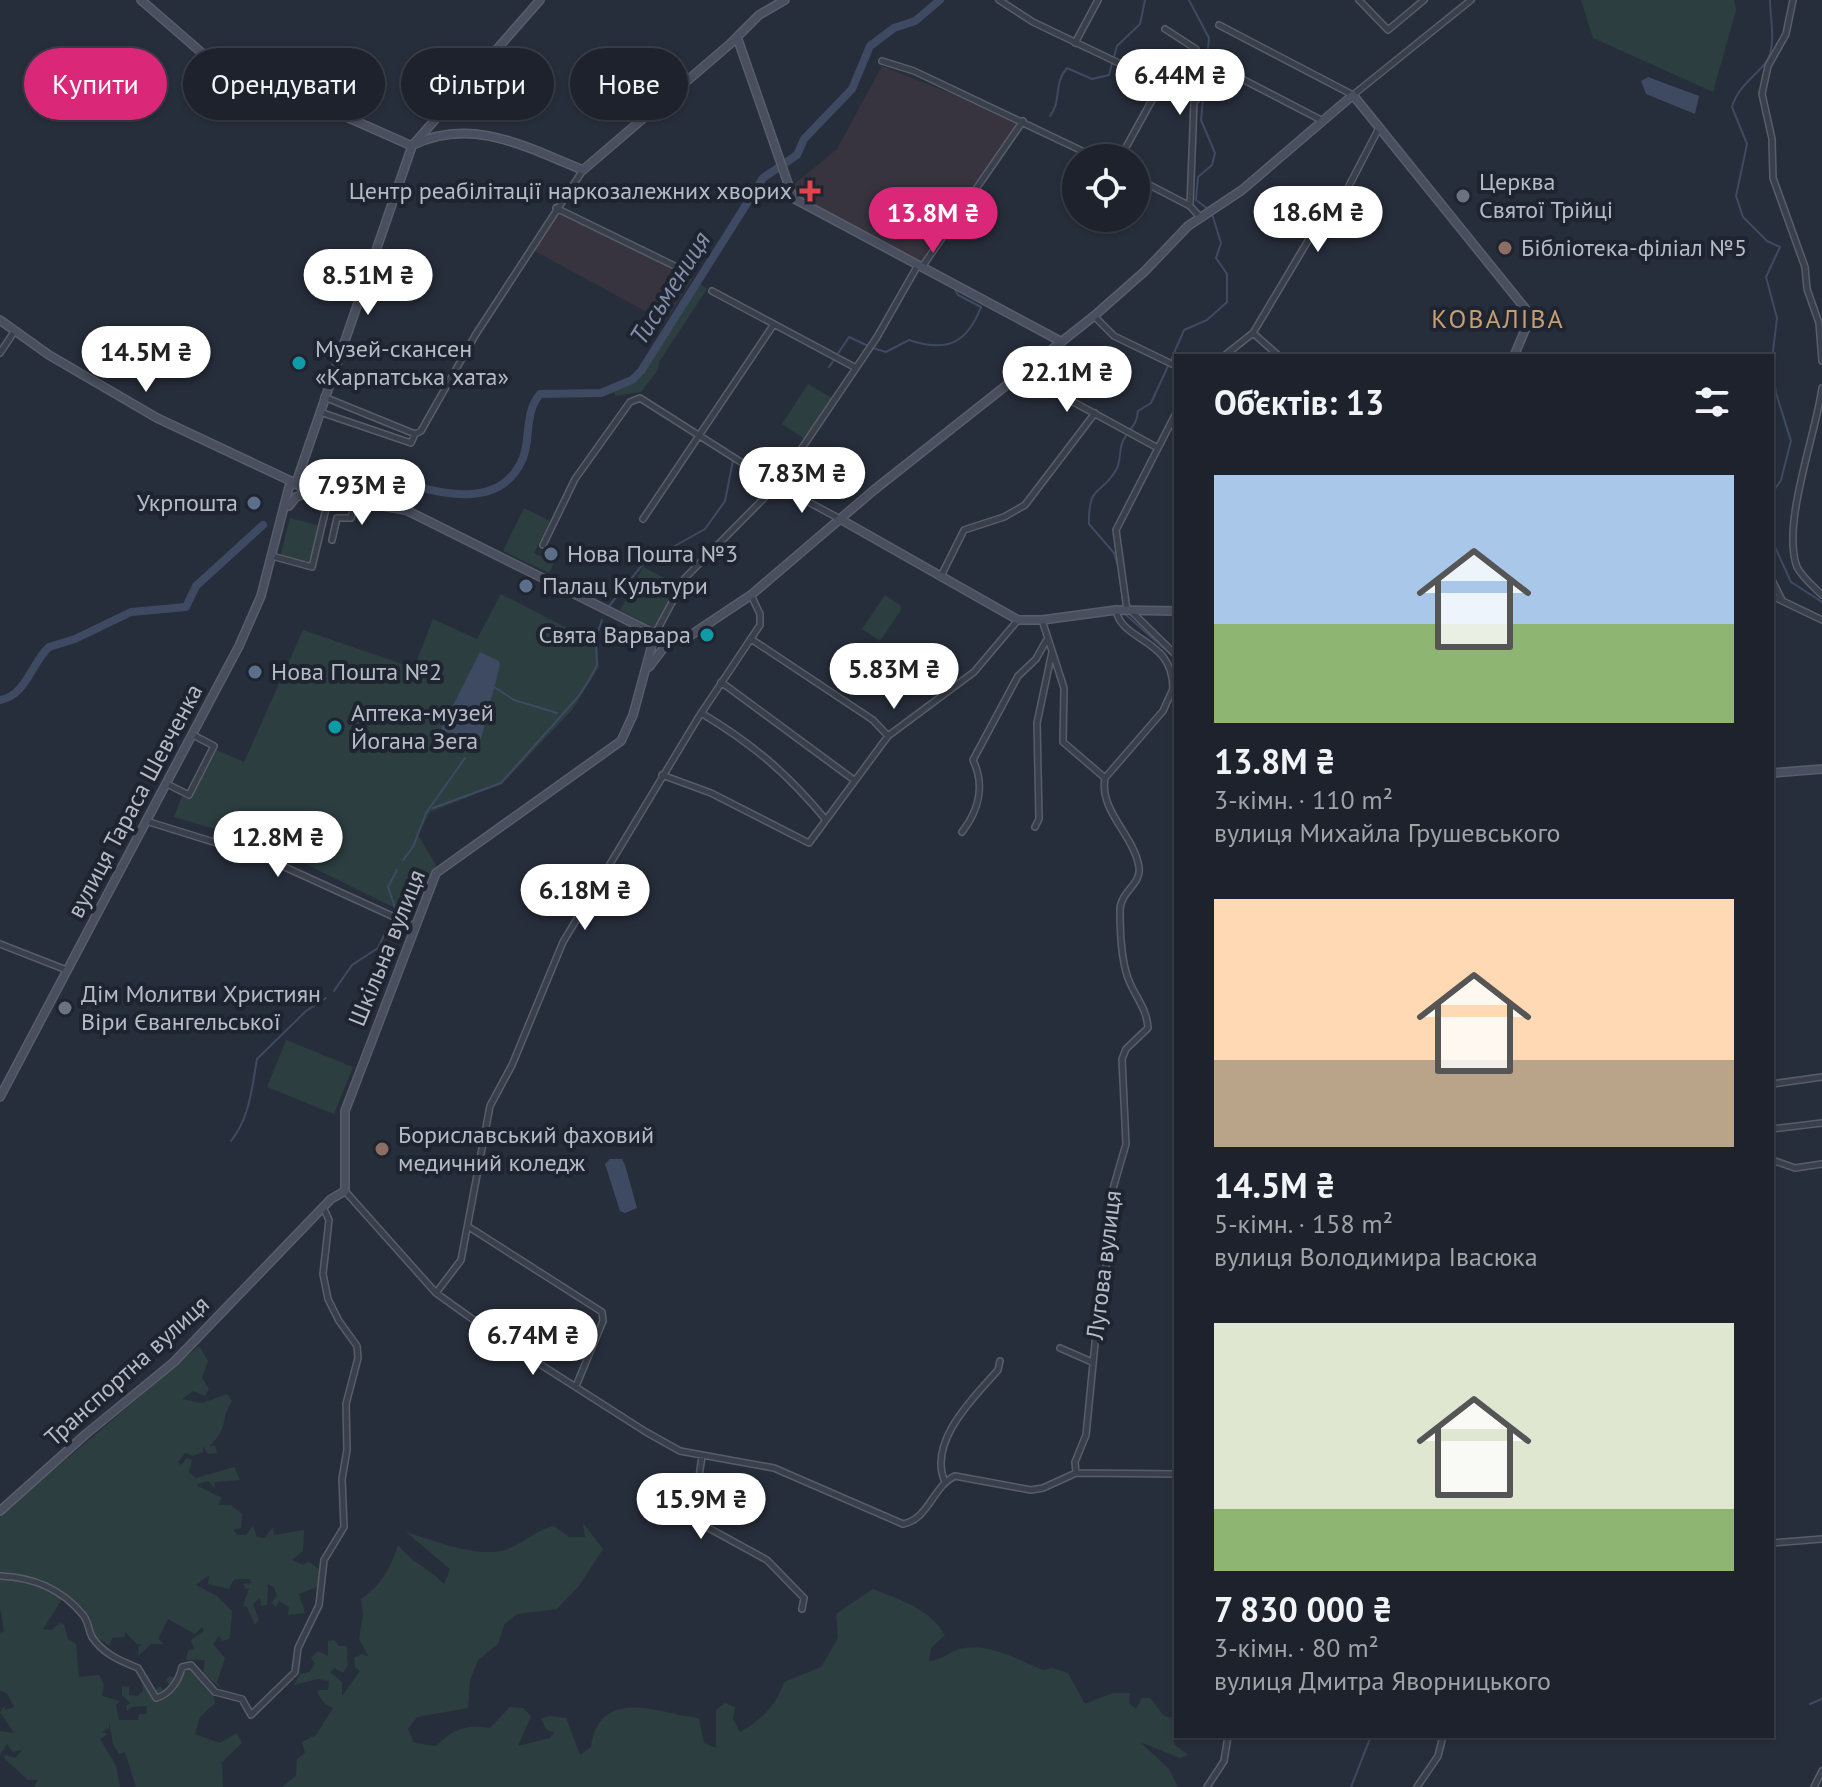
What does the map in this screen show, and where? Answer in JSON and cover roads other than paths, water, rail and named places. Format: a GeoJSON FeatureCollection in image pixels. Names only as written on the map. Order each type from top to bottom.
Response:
{"type":"FeatureCollection","features":[{"type":"Feature","properties":{"kind":"street"},"geometry":{"type":"LineString","coordinates":[[141,0],[202,53],[412,146],[441,135],[479,135],[524,143],[583,170]]}},
{"type":"Feature","properties":{"kind":"street"},"geometry":{"type":"LineString","coordinates":[[496,48],[540,0]]}},
{"type":"Feature","properties":{"kind":"street"},"geometry":{"type":"LineString","coordinates":[[319,411],[411,443],[415,434],[421,431],[476,334],[583,170],[759,15],[785,0]]}},
{"type":"Feature","properties":{"kind":"street"},"geometry":{"type":"LineString","coordinates":[[999,0],[1075,43],[1196,100]]}},
{"type":"Feature","properties":{"kind":"street"},"geometry":{"type":"LineString","coordinates":[[1075,43],[1098,0]]}},
{"type":"Feature","properties":{"kind":"street"},"geometry":{"type":"LineString","coordinates":[[1359,0],[1388,30],[1424,0]]}},
{"type":"Feature","properties":{"kind":"street"},"geometry":{"type":"LineString","coordinates":[[1793,0],[1786,34],[1768,66],[1762,94],[1772,139],[1773,178],[1805,267],[1807,289],[1819,323],[1822,361]]}},
{"type":"Feature","properties":{"kind":"street"},"geometry":{"type":"LineString","coordinates":[[0,320],[14,332],[157,418],[295,487],[399,508],[425,518],[669,641],[688,637],[751,595],[840,519],[1094,316],[1206,212],[1242,190],[1466,1]]}},
{"type":"Feature","properties":{"kind":"street"},"geometry":{"type":"LineString","coordinates":[[1219,25],[1353,95],[1528,312],[1530,318],[1515,354]]}},
{"type":"Feature","properties":{"kind":"street"},"geometry":{"type":"LineString","coordinates":[[1165,29],[1196,49],[1190,206]]}},
{"type":"Feature","properties":{"kind":"street"},"geometry":{"type":"LineString","coordinates":[[737,37],[788,182],[799,204],[1062,342]]}},
{"type":"Feature","properties":{"kind":"street"},"geometry":{"type":"LineString","coordinates":[[882,61],[914,71],[1069,144]]}},
{"type":"Feature","properties":{"kind":"street"},"geometry":{"type":"LineString","coordinates":[[1215,65],[1323,121]]}},
{"type":"Feature","properties":{"kind":"street"},"geometry":{"type":"LineString","coordinates":[[1128,144],[1162,82]]}},
{"type":"Feature","properties":{"kind":"street"},"geometry":{"type":"LineString","coordinates":[[295,487],[412,146],[431,120],[441,135]]}},
{"type":"Feature","properties":{"kind":"street"},"geometry":{"type":"LineString","coordinates":[[655,634],[685,578],[777,485],[920,266],[1023,121]]}},
{"type":"Feature","properties":{"kind":"street"},"geometry":{"type":"LineString","coordinates":[[1227,354],[1253,333],[1309,239],[1339,205],[1380,126]]}},
{"type":"Feature","properties":{"kind":"street"},"geometry":{"type":"LineString","coordinates":[[1150,185],[1206,212]]}},
{"type":"Feature","properties":{"kind":"street"},"geometry":{"type":"LineString","coordinates":[[556,208],[689,273]]}},
{"type":"Feature","properties":{"kind":"street"},"geometry":{"type":"LineString","coordinates":[[712,291],[856,368]]}},
{"type":"Feature","properties":{"kind":"street"},"geometry":{"type":"LineString","coordinates":[[1094,316],[1114,336],[1174,365]]}},
{"type":"Feature","properties":{"kind":"street"},"geometry":{"type":"LineString","coordinates":[[643,519],[774,324]]}},
{"type":"Feature","properties":{"kind":"street"},"geometry":{"type":"LineString","coordinates":[[0,353],[14,332]]}},
{"type":"Feature","properties":{"kind":"street"},"geometry":{"type":"LineString","coordinates":[[1253,333],[1277,354]]}},
{"type":"Feature","properties":{"kind":"street"},"geometry":{"type":"LineString","coordinates":[[1021,373],[1156,447]]}},
{"type":"Feature","properties":{"kind":"street"},"geometry":{"type":"LineString","coordinates":[[1822,388],[1798,500],[1794,549],[1797,567],[1822,595]]}},
{"type":"Feature","properties":{"kind":"street"},"geometry":{"type":"LineString","coordinates":[[324,397],[415,434]]}},
{"type":"Feature","properties":{"kind":"street"},"geometry":{"type":"LineString","coordinates":[[543,545],[575,479],[630,402],[640,398],[777,485],[942,574],[991,608],[1018,620],[1124,610],[1174,611]]}},
{"type":"Feature","properties":{"kind":"street"},"geometry":{"type":"LineString","coordinates":[[942,574],[964,530],[1004,517],[1025,505],[1095,413]]}},
{"type":"Feature","properties":{"kind":"street"},"geometry":{"type":"LineString","coordinates":[[1174,416],[1156,447],[1115,537],[1124,610],[1174,653]]}},
{"type":"Feature","properties":{"kind":"street","name":"вулиця Тараса Шевченка"},"geometry":{"type":"LineString","coordinates":[[0,1097],[251,621],[295,487]]}},
{"type":"Feature","properties":{"kind":"street"},"geometry":{"type":"LineString","coordinates":[[272,556],[312,567],[329,496]]}},
{"type":"Feature","properties":{"kind":"street"},"geometry":{"type":"LineString","coordinates":[[332,540],[337,518],[351,518],[355,500]]}},
{"type":"Feature","properties":{"kind":"street"},"geometry":{"type":"LineString","coordinates":[[1774,584],[1783,601]]}},
{"type":"Feature","properties":{"kind":"street"},"geometry":{"type":"LineString","coordinates":[[436,1293],[458,1267],[469,1227],[490,1106],[512,1065],[564,940],[662,775],[751,639],[761,619],[751,595]]}},
{"type":"Feature","properties":{"kind":"street"},"geometry":{"type":"LineString","coordinates":[[1774,597],[1822,620]]}},
{"type":"Feature","properties":{"kind":"street"},"geometry":{"type":"LineString","coordinates":[[1042,620],[1046,641],[1064,688],[1063,742],[1105,778],[1163,711],[1173,689],[1163,656],[1147,641],[1132,634],[1117,618],[1124,610]]}},
{"type":"Feature","properties":{"kind":"street"},"geometry":{"type":"LineString","coordinates":[[662,775],[711,793],[806,843],[827,821],[888,736],[974,672],[1018,620]]}},
{"type":"Feature","properties":{"kind":"street","name":"Шкільна вулиця"},"geometry":{"type":"LineString","coordinates":[[345,1191],[345,1111],[431,883],[445,864],[621,741],[648,669],[655,634]]}},
{"type":"Feature","properties":{"kind":"street"},"geometry":{"type":"LineString","coordinates":[[751,639],[873,720],[888,736]]}},
{"type":"Feature","properties":{"kind":"street","name":"Шкільна вулиця"},"geometry":{"type":"LineString","coordinates":[[648,669],[669,641]]}},
{"type":"Feature","properties":{"kind":"street"},"geometry":{"type":"LineString","coordinates":[[962,832],[973,817],[979,792],[981,774],[973,760],[1018,676],[1036,659],[1046,641]]}},
{"type":"Feature","properties":{"kind":"street"},"geometry":{"type":"LineString","coordinates":[[1035,827],[1039,819],[1037,723],[1052,651]]}},
{"type":"Feature","properties":{"kind":"street"},"geometry":{"type":"LineString","coordinates":[[721,682],[854,780]]}},
{"type":"Feature","properties":{"kind":"street"},"geometry":{"type":"LineString","coordinates":[[701,713],[743,738],[791,777],[827,821]]}},
{"type":"Feature","properties":{"kind":"street"},"geometry":{"type":"LineString","coordinates":[[167,784],[189,795],[214,746],[193,735]]}},
{"type":"Feature","properties":{"kind":"street"},"geometry":{"type":"LineString","coordinates":[[1774,773],[1822,769]]}},
{"type":"Feature","properties":{"kind":"street","name":"Лугова вулиця"},"geometry":{"type":"LineString","coordinates":[[1076,1473],[1075,1462],[1086,1435],[1092,1362],[1112,1236],[1108,1206],[1127,1138],[1121,1091],[1122,1059],[1126,1049],[1148,1028],[1145,1011],[1127,975],[1120,911],[1123,896],[1138,879],[1139,866],[1134,848],[1105,800],[1105,778]]}},
{"type":"Feature","properties":{"kind":"street"},"geometry":{"type":"LineString","coordinates":[[146,821],[265,858],[414,926]]}},
{"type":"Feature","properties":{"kind":"street"},"geometry":{"type":"LineString","coordinates":[[0,944],[64,969]]}},
{"type":"Feature","properties":{"kind":"street"},"geometry":{"type":"LineString","coordinates":[[1774,1084],[1822,1077]]}},
{"type":"Feature","properties":{"kind":"street"},"geometry":{"type":"LineString","coordinates":[[1774,1129],[1822,1123]]}},
{"type":"Feature","properties":{"kind":"street"},"geometry":{"type":"LineString","coordinates":[[1774,1161],[1795,1168],[1822,1164]]}},
{"type":"Feature","properties":{"kind":"street"},"geometry":{"type":"LineString","coordinates":[[345,1191],[436,1293],[496,1336],[680,1451],[774,1468],[896,1523],[916,1519],[945,1482],[965,1476],[1031,1490],[1076,1473],[1174,1474]]}},
{"type":"Feature","properties":{"kind":"street","name":"Транспортна вулиця"},"geometry":{"type":"LineString","coordinates":[[0,1511],[174,1362],[323,1207],[345,1191]]}},
{"type":"Feature","properties":{"kind":"street"},"geometry":{"type":"LineString","coordinates":[[0,1576],[39,1581],[68,1601],[85,1617],[90,1635],[98,1643],[121,1663],[138,1668],[144,1674],[151,1696],[159,1698],[165,1694],[179,1680],[182,1667],[191,1665],[215,1692],[242,1699],[251,1715],[295,1672],[298,1648],[319,1605],[324,1560],[344,1527],[342,1479],[347,1450],[346,1404],[358,1358],[357,1346],[328,1299],[323,1274],[329,1220],[323,1207]]}},
{"type":"Feature","properties":{"kind":"street"},"geometry":{"type":"LineString","coordinates":[[469,1227],[602,1312],[603,1321],[576,1386]]}},
{"type":"Feature","properties":{"kind":"street"},"geometry":{"type":"LineString","coordinates":[[1060,1348],[1092,1362]]}},
{"type":"Feature","properties":{"kind":"street"},"geometry":{"type":"LineString","coordinates":[[945,1482],[942,1475],[947,1439],[956,1417],[998,1370],[1000,1361]]}},
{"type":"Feature","properties":{"kind":"street"},"geometry":{"type":"LineString","coordinates":[[702,1456],[699,1477],[682,1505],[683,1514],[767,1560],[804,1598],[802,1609]]}},
{"type":"Feature","properties":{"kind":"street"},"geometry":{"type":"LineString","coordinates":[[1774,1543],[1822,1539]]}},
{"type":"Feature","properties":{"kind":"street"},"geometry":{"type":"LineString","coordinates":[[1207,1787],[1224,1761],[1228,1738]]}},
{"type":"Feature","properties":{"kind":"street"},"geometry":{"type":"LineString","coordinates":[[1417,1787],[1438,1756],[1442,1738]]}},
{"type":"Feature","properties":{"kind":"street"},"geometry":{"type":"LineString","coordinates":[[1814,1787],[1822,1771]]}},
{"type":"Feature","properties":{"kind":"water"},"geometry":{"type":"Polygon","coordinates":[[[1648,77],[1699,96],[1695,114],[1646,94],[1641,81],[1648,77]]]}},
{"type":"Feature","properties":{"kind":"water"},"geometry":{"type":"Polygon","coordinates":[[[480,652],[499,661],[500,665],[480,743],[476,745],[441,729],[480,652]]]}},
{"type":"Feature","properties":{"kind":"water"},"geometry":{"type":"Polygon","coordinates":[[[610,1159],[622,1159],[637,1208],[625,1213],[620,1211],[605,1164],[610,1159]]]}},
{"type":"Feature","properties":{"kind":"waterway","name":"Тисьмениця"},"geometry":{"type":"LineString","coordinates":[[307,483],[332,471],[350,470],[419,487],[469,494],[491,490],[509,479],[523,458],[532,409],[540,394],[601,393],[632,380],[641,371],[763,178],[797,155],[804,139],[852,89],[870,46],[894,28],[915,21],[940,0]]}},
{"type":"Feature","properties":{"kind":"waterway"},"geometry":{"type":"LineString","coordinates":[[1050,116],[1056,104],[1060,80],[1067,68],[1092,79],[1109,75],[1117,46],[1140,24],[1145,0]]}},
{"type":"Feature","properties":{"kind":"waterway"},"geometry":{"type":"LineString","coordinates":[[1189,0],[1209,38],[1201,120],[1215,153],[1212,165],[1198,177],[1196,200],[1208,209]]}},
{"type":"Feature","properties":{"kind":"waterway"},"geometry":{"type":"LineString","coordinates":[[1770,0],[1772,41],[1769,56],[1742,88],[1732,107],[1747,144],[1736,196],[1743,217],[1767,241],[1780,247],[1766,277],[1777,318],[1773,354]]}},
{"type":"Feature","properties":{"kind":"waterway"},"geometry":{"type":"LineString","coordinates":[[1171,360],[1184,330],[1207,320],[1227,302],[1227,274],[1216,258],[1221,243],[1212,214]]}},
{"type":"Feature","properties":{"kind":"waterway"},"geometry":{"type":"LineString","coordinates":[[873,348],[886,352],[909,340],[945,345],[962,337],[981,307],[958,295],[955,289]]}},
{"type":"Feature","properties":{"kind":"waterway"},"geometry":{"type":"LineString","coordinates":[[837,355],[849,337],[866,345]]}},
{"type":"Feature","properties":{"kind":"waterway"},"geometry":{"type":"LineString","coordinates":[[829,367],[834,360]]}},
{"type":"Feature","properties":{"kind":"waterway"},"geometry":{"type":"LineString","coordinates":[[1118,566],[1114,553],[1089,524],[1091,502],[1116,470],[1122,443],[1135,423],[1138,411],[1151,403],[1168,366]]}},
{"type":"Feature","properties":{"kind":"waterway"},"geometry":{"type":"LineString","coordinates":[[1774,380],[1791,441],[1781,480],[1775,489],[1775,547],[1791,582],[1822,602]]}},
{"type":"Feature","properties":{"kind":"waterway"},"geometry":{"type":"LineString","coordinates":[[609,606],[643,564],[705,529],[725,501],[733,460]]}},
{"type":"Feature","properties":{"kind":"waterway","name":"Тисьмениця"},"geometry":{"type":"LineString","coordinates":[[0,700],[16,692],[49,647],[75,639],[131,612],[186,607],[196,586],[263,525]]}},
{"type":"Feature","properties":{"kind":"waterway"},"geometry":{"type":"LineString","coordinates":[[1119,572],[1125,614],[1174,657]]}},
{"type":"Feature","properties":{"kind":"waterway"},"geometry":{"type":"LineString","coordinates":[[433,808],[501,783],[578,697],[589,680],[597,665],[596,637],[602,620]]}},
{"type":"Feature","properties":{"kind":"waterway"},"geometry":{"type":"LineString","coordinates":[[494,687],[514,700],[557,713]]}},
{"type":"Feature","properties":{"kind":"waterway"},"geometry":{"type":"LineString","coordinates":[[403,860],[413,847],[426,813],[465,758]]}},
{"type":"Feature","properties":{"kind":"waterway"},"geometry":{"type":"LineString","coordinates":[[396,910],[388,887],[397,870]]}},
{"type":"Feature","properties":{"kind":"waterway"},"geometry":{"type":"LineString","coordinates":[[334,991],[352,965],[378,948],[391,921]]}},
{"type":"Feature","properties":{"kind":"waterway"},"geometry":{"type":"LineString","coordinates":[[231,1141],[246,1112],[257,1059],[306,1011],[326,998]]}},
{"type":"Feature","properties":{"kind":"waterway"},"geometry":{"type":"LineString","coordinates":[[1810,1704],[1822,1699]]}},
{"type":"Feature","properties":{"kind":"waterway"},"geometry":{"type":"LineString","coordinates":[[1351,1787],[1370,1738]]}},
{"type":"Feature","properties":{"kind":"place","name":"Центр реабілітації наркозалежних хворих"},"geometry":{"type":"Point","coordinates":[810,191]}},
{"type":"Feature","properties":{"kind":"place","name":"Церква Святої Трійці"},"geometry":{"type":"Point","coordinates":[1463,196]}},
{"type":"Feature","properties":{"kind":"place","name":"Бібліотека-філіал №5"},"geometry":{"type":"Point","coordinates":[1505,248]}},
{"type":"Feature","properties":{"kind":"place","name":"Музей-скансен «Карпатська хата»"},"geometry":{"type":"Point","coordinates":[299,363]}},
{"type":"Feature","properties":{"kind":"place","name":"Укрпошта"},"geometry":{"type":"Point","coordinates":[254,503]}},
{"type":"Feature","properties":{"kind":"place","name":"Нова Пошта №3"},"geometry":{"type":"Point","coordinates":[551,554]}},
{"type":"Feature","properties":{"kind":"place","name":"Палац Культури"},"geometry":{"type":"Point","coordinates":[526,586]}},
{"type":"Feature","properties":{"kind":"place","name":"Свята Варвара"},"geometry":{"type":"Point","coordinates":[707,635]}},
{"type":"Feature","properties":{"kind":"place","name":"Нова Пошта №2"},"geometry":{"type":"Point","coordinates":[255,672]}},
{"type":"Feature","properties":{"kind":"place","name":"Аптека-музей Йогана Зега"},"geometry":{"type":"Point","coordinates":[335,727]}},
{"type":"Feature","properties":{"kind":"place","name":"Дім Молитви Християн Віри Євангельської"},"geometry":{"type":"Point","coordinates":[65,1008]}},
{"type":"Feature","properties":{"kind":"place","name":"Бориславський фаховий медичний коледж"},"geometry":{"type":"Point","coordinates":[382,1149]}},
{"type":"Feature","properties":{"kind":"district","name":"КОВАЛІВА"},"geometry":{"type":"Point","coordinates":[1498,319]}}]}
